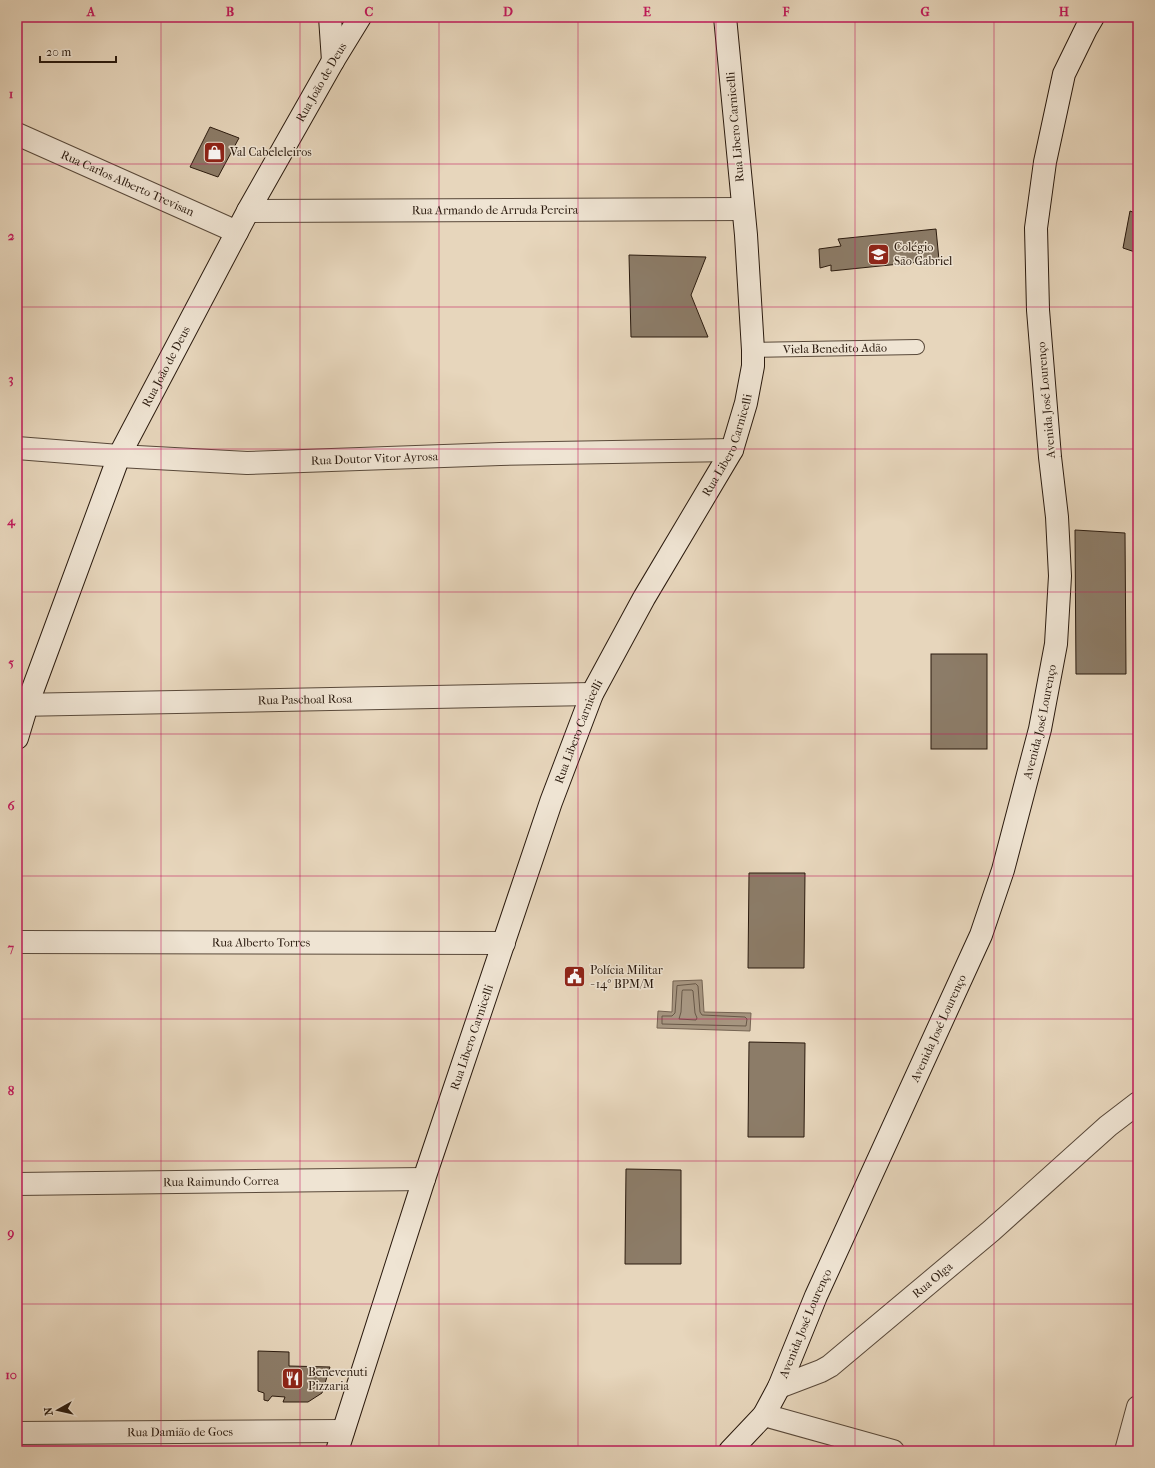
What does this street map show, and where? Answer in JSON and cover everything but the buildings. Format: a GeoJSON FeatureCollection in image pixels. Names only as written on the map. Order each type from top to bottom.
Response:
{"type":"FeatureCollection","features":[{"type":"Feature","properties":{"kind":"street"},"geometry":{"type":"LineString","coordinates":[[330,17],[332,61]]}},
{"type":"Feature","properties":{"kind":"street","name":"Rua João de Deus"},"geometry":{"type":"LineString","coordinates":[[17,738],[22,705],[119,456],[248,211],[332,61],[360,17]]}},
{"type":"Feature","properties":{"kind":"street","name":"Rua Libero Carnicelli"},"geometry":{"type":"LineString","coordinates":[[340,1441],[424,1179],[551,802],[592,694],[644,598],[732,450],[747,396],[753,366],[753,350],[746,235],[742,209],[725,17]]}},
{"type":"Feature","properties":{"kind":"street","name":"Avenida José Lourenço"},"geometry":{"type":"LineString","coordinates":[[778,1387],[816,1296],[980,934],[1003,870],[1040,729],[1056,644],[1060,576],[1057,517],[1050,457],[1038,310],[1036,228],[1045,162],[1064,74],[1093,17]]}},
{"type":"Feature","properties":{"kind":"street","name":"Rua Carlos Alberto Trevisan"},"geometry":{"type":"LineString","coordinates":[[17,134],[237,232]]}},
{"type":"Feature","properties":{"kind":"street","name":"Rua Armando de Arruda Pereira"},"geometry":{"type":"LineString","coordinates":[[248,211],[742,209]]}},
{"type":"Feature","properties":{"kind":"street","name":"Rua Doutor Vitor Ayrosa"},"geometry":{"type":"LineString","coordinates":[[17,448],[119,456],[248,463],[500,454],[732,450]]}},
{"type":"Feature","properties":{"kind":"street","name":"Rua Paschoal Rosa"},"geometry":{"type":"LineString","coordinates":[[22,705],[592,694]]}},
{"type":"Feature","properties":{"kind":"street","name":"Rua Alberto Torres"},"geometry":{"type":"LineString","coordinates":[[17,942],[504,942]]}},
{"type":"Feature","properties":{"kind":"street","name":"Rua Olga"},"geometry":{"type":"LineString","coordinates":[[778,1387],[821,1371],[830,1366],[991,1231],[1108,1126],[1138,1104]]}},
{"type":"Feature","properties":{"kind":"street","name":"Rua Raimundo Correa"},"geometry":{"type":"LineString","coordinates":[[17,1184],[424,1179]]}},
{"type":"Feature","properties":{"kind":"street"},"geometry":{"type":"LineString","coordinates":[[730,1451],[764,1415],[778,1387]]}},
{"type":"Feature","properties":{"kind":"street"},"geometry":{"type":"LineString","coordinates":[[1126,1451],[1138,1407]]}},
{"type":"Feature","properties":{"kind":"street"},"geometry":{"type":"LineString","coordinates":[[764,1415],[893,1451]]}},
{"type":"Feature","properties":{"kind":"street","name":"Rua Damião de Goes"},"geometry":{"type":"LineString","coordinates":[[17,1433],[340,1441]]}},
{"type":"Feature","properties":{"kind":"lane","name":"Viela Benedito Adão"},"geometry":{"type":"LineString","coordinates":[[753,350],[917,346]]}},
{"type":"Feature","properties":{"kind":"water"},"geometry":{"type":"Polygon","coordinates":[[[702,980],[704,1012],[751,1013],[750,1031],[657,1028],[658,1011],[672,1012],[673,981],[702,980]]]}},
{"type":"Feature","properties":{"kind":"place","name":"Val Cabeleleiros"},"geometry":{"type":"Point","coordinates":[214,152]}},
{"type":"Feature","properties":{"kind":"place","name":"Colégio São Gabriel"},"geometry":{"type":"Point","coordinates":[879,254]}},
{"type":"Feature","properties":{"kind":"place","name":"Polícia Militar - 14º BPM/M"},"geometry":{"type":"Point","coordinates":[575,977]}},
{"type":"Feature","properties":{"kind":"place","name":"Benevenuti Pizzaria"},"geometry":{"type":"Point","coordinates":[292,1379]}}]}
